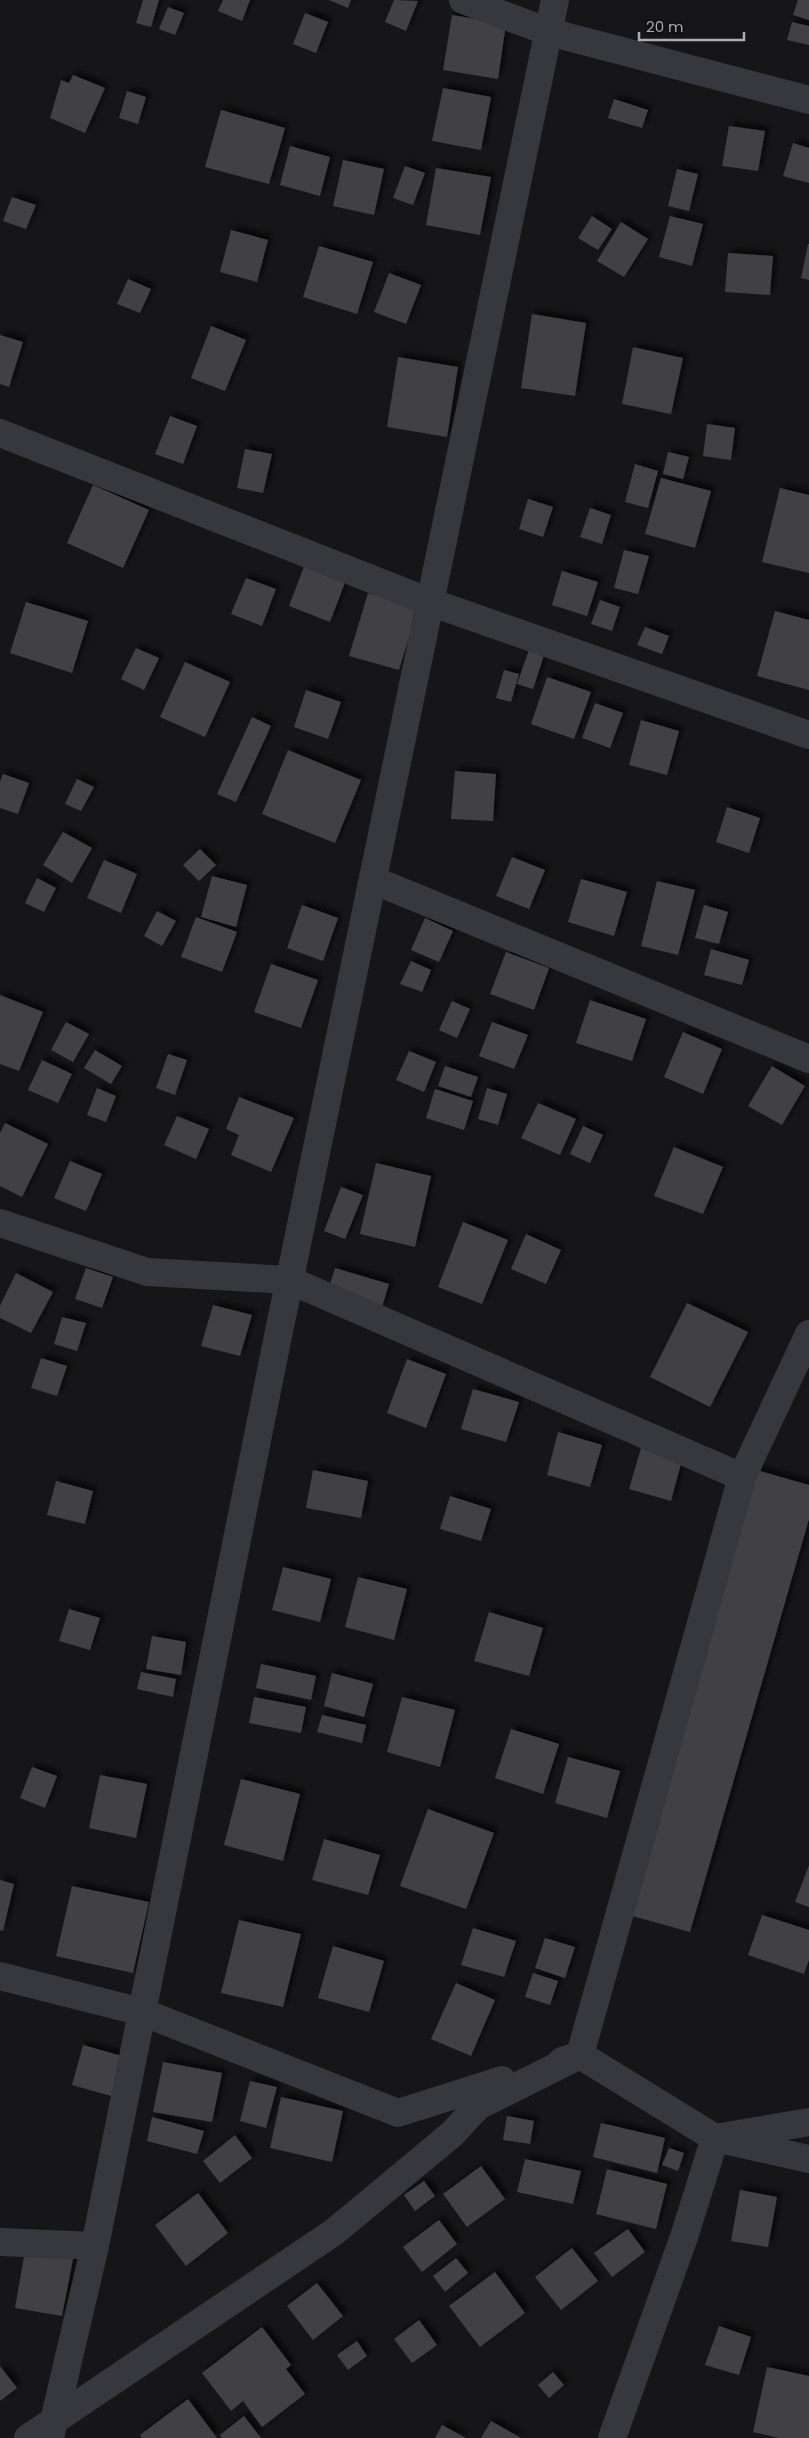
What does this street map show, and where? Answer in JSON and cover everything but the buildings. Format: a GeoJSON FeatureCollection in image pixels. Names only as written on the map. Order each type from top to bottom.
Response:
{"type":"FeatureCollection","features":[{"type":"Feature","properties":{"kind":"street"},"geometry":{"type":"LineString","coordinates":[[463,0],[549,32],[809,100]]}},
{"type":"Feature","properties":{"kind":"street"},"geometry":{"type":"LineString","coordinates":[[51,2430],[95,2246],[289,1280],[556,0]]}},
{"type":"Feature","properties":{"kind":"street"},"geometry":{"type":"LineString","coordinates":[[0,433],[430,602],[809,735]]}},
{"type":"Feature","properties":{"kind":"street"},"geometry":{"type":"LineString","coordinates":[[372,880],[809,1059]]}},
{"type":"Feature","properties":{"kind":"street"},"geometry":{"type":"LineString","coordinates":[[0,1223],[147,1272],[289,1280],[742,1477]]}},
{"type":"Feature","properties":{"kind":"street"},"geometry":{"type":"LineString","coordinates":[[28,2438],[51,2430],[334,2232],[452,2134],[478,2106],[580,2055],[742,1477],[809,1334]]}},
{"type":"Feature","properties":{"kind":"street"},"geometry":{"type":"LineString","coordinates":[[0,1976],[142,2012],[398,2113],[580,2055],[715,2138],[809,2159]]}},
{"type":"Feature","properties":{"kind":"street"},"geometry":{"type":"LineString","coordinates":[[715,2138],[809,2122]]}},
{"type":"Feature","properties":{"kind":"street"},"geometry":{"type":"LineString","coordinates":[[612,2438],[684,2237],[715,2138]]}},
{"type":"Feature","properties":{"kind":"street"},"geometry":{"type":"LineString","coordinates":[[0,2242],[95,2246]]}}]}
